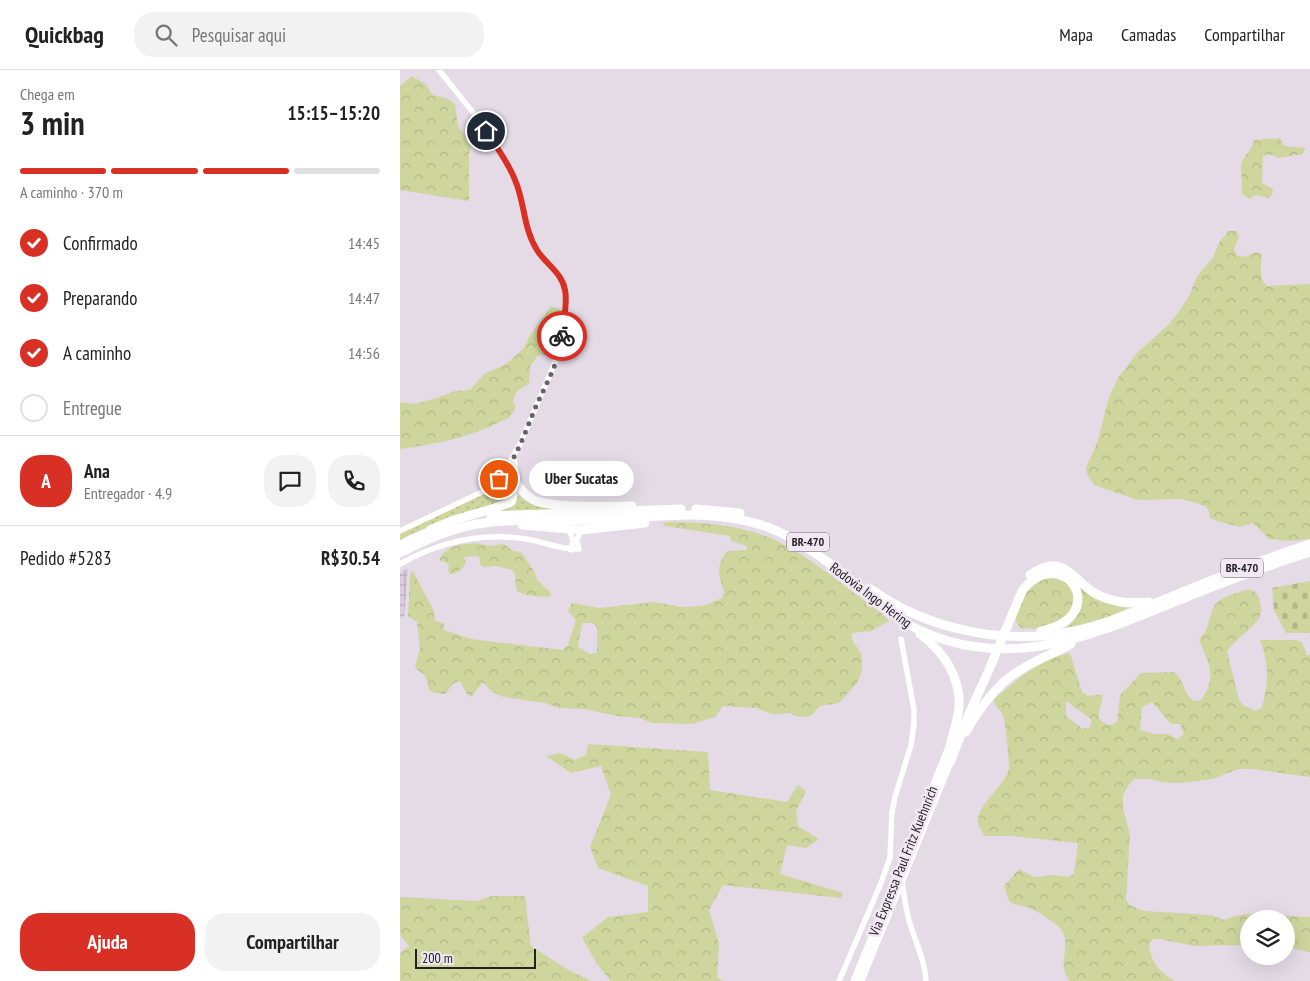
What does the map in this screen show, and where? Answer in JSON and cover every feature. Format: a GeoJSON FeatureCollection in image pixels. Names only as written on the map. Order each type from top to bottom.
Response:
{"type":"FeatureCollection","features":[{"type":"Feature","properties":{"kind":"highway"},"geometry":{"type":"LineString","coordinates":[[424,534],[437,526],[511,502],[513,496],[512,489],[498,480],[504,476],[510,477],[532,499],[555,505],[710,508]]}},
{"type":"Feature","properties":{"kind":"highway","name":"Rodovia Ingo Hering"},"geometry":{"type":"LineString","coordinates":[[400,545],[424,534],[463,521],[491,516],[710,508],[743,513],[773,524],[800,537],[879,596],[909,613],[954,628],[1010,636],[1052,635],[1076,630],[1128,614],[1246,566],[1310,544]]}},
{"type":"Feature","properties":{"kind":"highway","name":"Rodovia Ingo Hering"},"geometry":{"type":"LineString","coordinates":[[400,553],[437,535],[477,524],[692,514],[747,520],[772,528],[807,548],[910,626],[958,643],[1008,649],[1054,644],[1088,635],[1139,617],[1232,578],[1310,553]]}},
{"type":"Feature","properties":{"kind":"highway"},"geometry":{"type":"LineString","coordinates":[[507,522],[582,530],[633,525],[667,516]]}},
{"type":"Feature","properties":{"kind":"highway"},"geometry":{"type":"LineString","coordinates":[[950,763],[1025,579],[1048,566],[1066,569],[1095,593],[1116,602],[1133,604],[1150,602],[1176,595]]}},
{"type":"Feature","properties":{"kind":"highway"},"geometry":{"type":"LineString","coordinates":[[1010,636],[1043,631],[1069,620],[1074,614],[1077,605],[1076,589],[1060,574],[1042,575],[1029,582],[1022,591],[1011,614]]}},
{"type":"Feature","properties":{"kind":"highway"},"geometry":{"type":"LineString","coordinates":[[910,626],[935,646],[952,670],[956,681],[959,707],[951,742]]}},
{"type":"Feature","properties":{"kind":"highway"},"geometry":{"type":"LineString","coordinates":[[950,763],[978,712],[1006,682],[1021,670],[1088,635]]}},
{"type":"Feature","properties":{"kind":"highway"},"geometry":{"type":"LineString","coordinates":[[951,742],[988,670]]}},
{"type":"Feature","properties":{"kind":"main road","name":"Via Expressa Paul Fritz Kuehnrich"},"geometry":{"type":"LineString","coordinates":[[854,981],[951,742]]}},
{"type":"Feature","properties":{"kind":"main road","name":"Via Expressa Paul Fritz Kuehnrich"},"geometry":{"type":"LineString","coordinates":[[861,981],[950,763]]}},
{"type":"Feature","properties":{"kind":"street"},"geometry":{"type":"LineString","coordinates":[[400,531],[479,493],[498,480],[514,456],[560,350],[566,305],[565,288],[557,273],[537,250],[531,238],[525,223],[520,194],[515,179],[500,152],[475,115],[439,70]]}},
{"type":"Feature","properties":{"kind":"street"},"geometry":{"type":"LineString","coordinates":[[514,456],[515,472],[519,486]]}},
{"type":"Feature","properties":{"kind":"street"},"geometry":{"type":"LineString","coordinates":[[569,530],[573,540],[571,550]]}},
{"type":"Feature","properties":{"kind":"street"},"geometry":{"type":"LineString","coordinates":[[400,564],[436,547],[457,540],[476,538],[507,537],[528,539],[571,550],[579,549],[577,540],[582,530]]}},
{"type":"Feature","properties":{"kind":"street"},"geometry":{"type":"LineString","coordinates":[[839,981],[890,858],[893,805],[911,745],[914,710],[901,639]]}},
{"type":"Feature","properties":{"kind":"street"},"geometry":{"type":"LineString","coordinates":[[902,879],[904,902],[924,964],[926,981]]}},
{"type":"Feature","properties":{"kind":"shaded area"},"geometry":{"type":"Polygon","coordinates":[[[408,568],[404,618],[400,618],[400,573],[408,568]]]}},
{"type":"Feature","properties":{"kind":"green space"},"geometry":{"type":"Polygon","coordinates":[[[412,76],[427,85],[432,95],[446,98],[455,104],[458,126],[471,143],[469,154],[469,201],[400,190],[400,86],[412,76]]]}},
{"type":"Feature","properties":{"kind":"green space"},"geometry":{"type":"Polygon","coordinates":[[[1280,138],[1284,146],[1305,148],[1303,154],[1278,158],[1273,155],[1263,155],[1262,183],[1273,189],[1272,195],[1268,198],[1255,195],[1250,199],[1242,194],[1241,163],[1253,145],[1254,140],[1280,138]]]}},
{"type":"Feature","properties":{"kind":"green space"},"geometry":{"type":"Polygon","coordinates":[[[1229,231],[1236,231],[1239,237],[1234,249],[1237,255],[1243,257],[1256,252],[1262,254],[1261,276],[1267,286],[1310,284],[1310,539],[1289,541],[1269,539],[1253,523],[1240,527],[1217,521],[1210,518],[1209,511],[1205,506],[1180,499],[1138,500],[1094,485],[1087,474],[1086,468],[1097,443],[1109,397],[1118,378],[1137,353],[1168,325],[1178,313],[1189,296],[1197,276],[1212,259],[1220,241],[1229,231]]]}},
{"type":"Feature","properties":{"kind":"green space"},"geometry":{"type":"Polygon","coordinates":[[[551,306],[561,310],[553,350],[548,354],[538,355],[530,367],[529,384],[517,391],[513,402],[516,408],[509,418],[464,436],[400,449],[400,402],[414,404],[455,391],[470,390],[484,374],[506,364],[523,349],[529,337],[551,306]]]}},
{"type":"Feature","properties":{"kind":"green space"},"geometry":{"type":"Polygon","coordinates":[[[507,478],[523,499],[539,507],[596,511],[485,513],[512,506],[507,478]]]}},
{"type":"Feature","properties":{"kind":"green space"},"geometry":{"type":"Polygon","coordinates":[[[500,487],[509,491],[509,497],[505,503],[440,521],[400,540],[400,533],[500,487]]]}},
{"type":"Feature","properties":{"kind":"green space"},"geometry":{"type":"Polygon","coordinates":[[[662,523],[713,524],[769,537],[820,567],[889,621],[871,631],[852,633],[852,640],[862,657],[862,671],[857,683],[839,703],[820,706],[811,716],[800,717],[789,713],[775,715],[756,708],[723,706],[715,717],[692,724],[652,723],[640,718],[617,716],[583,709],[559,708],[545,703],[503,697],[491,691],[483,682],[471,697],[466,693],[460,681],[454,683],[445,694],[430,691],[424,675],[415,667],[420,648],[417,622],[408,616],[412,570],[434,611],[435,621],[444,623],[444,630],[471,639],[563,650],[568,645],[576,620],[568,611],[572,603],[599,608],[654,602],[682,607],[702,606],[722,598],[724,592],[719,567],[723,557],[727,551],[746,550],[747,546],[731,541],[730,536],[665,526],[662,523]],[[582,623],[578,647],[590,654],[597,653],[597,627],[593,623],[582,623]]]}},
{"type":"Feature","properties":{"kind":"green space"},"geometry":{"type":"Polygon","coordinates":[[[476,543],[489,546],[504,544],[513,551],[521,552],[534,571],[538,581],[552,594],[549,597],[542,597],[519,592],[516,588],[513,570],[496,566],[483,567],[480,564],[480,558],[477,556],[464,557],[466,563],[463,568],[458,572],[450,574],[448,571],[449,564],[439,560],[450,548],[476,543]]]}},
{"type":"Feature","properties":{"kind":"green space"},"geometry":{"type":"Polygon","coordinates":[[[1045,569],[1064,570],[1096,597],[1119,607],[1128,608],[1106,618],[1066,628],[1072,622],[1079,607],[1079,590],[1070,576],[1058,571],[1031,578],[1036,573],[1045,569]]]}},
{"type":"Feature","properties":{"kind":"green space"},"geometry":{"type":"Polygon","coordinates":[[[1048,577],[1061,580],[1072,590],[1073,601],[1069,614],[1063,621],[1053,626],[1020,628],[1015,619],[1025,594],[1032,583],[1048,577]]]}},
{"type":"Feature","properties":{"kind":"green space"},"geometry":{"type":"Polygon","coordinates":[[[1310,581],[1310,633],[1286,633],[1274,610],[1272,588],[1310,581]]]}},
{"type":"Feature","properties":{"kind":"green space"},"geometry":{"type":"Polygon","coordinates":[[[1249,589],[1258,595],[1261,606],[1258,620],[1227,651],[1239,700],[1243,705],[1256,711],[1262,707],[1267,674],[1260,640],[1295,640],[1302,642],[1307,655],[1310,655],[1310,777],[1253,769],[1238,769],[1213,779],[1181,783],[1135,779],[1130,783],[1123,795],[1123,808],[1130,835],[1126,900],[1130,905],[1144,911],[1211,915],[1224,920],[1240,915],[1240,945],[1194,946],[1153,939],[1149,944],[1154,961],[1164,974],[1175,981],[1070,981],[1064,969],[1065,942],[1061,929],[1035,910],[1011,903],[1004,886],[1019,869],[1034,877],[1054,875],[1068,877],[1074,874],[1078,843],[1012,836],[985,836],[978,824],[982,809],[1009,769],[1004,719],[994,699],[1020,677],[1039,665],[1070,653],[1082,692],[1088,696],[1102,694],[1099,717],[1104,723],[1111,725],[1117,722],[1120,695],[1141,673],[1174,672],[1190,698],[1194,701],[1201,700],[1209,684],[1210,670],[1199,640],[1207,629],[1214,606],[1228,596],[1249,589]],[[1066,701],[1066,716],[1083,729],[1090,727],[1092,720],[1066,701]],[[1152,702],[1142,707],[1140,730],[1154,734],[1168,734],[1178,739],[1184,734],[1180,724],[1171,724],[1152,702]]]}},
{"type":"Feature","properties":{"kind":"green space"},"geometry":{"type":"Polygon","coordinates":[[[588,744],[708,752],[710,790],[787,802],[798,785],[806,791],[796,811],[798,826],[819,839],[806,848],[787,845],[780,874],[843,893],[840,898],[723,885],[709,910],[719,944],[717,978],[725,981],[611,981],[597,964],[582,938],[608,917],[648,912],[648,886],[598,868],[590,847],[611,795],[601,766],[571,773],[546,756],[560,753],[575,760],[586,755],[588,744]]]}},
{"type":"Feature","properties":{"kind":"green space"},"geometry":{"type":"Polygon","coordinates":[[[492,896],[525,896],[531,946],[567,969],[591,981],[400,981],[400,953],[409,946],[400,935],[400,897],[477,901],[492,896]]]}},
{"type":"Feature","properties":{"kind":"green space"},"geometry":{"type":"Polygon","coordinates":[[[1295,916],[1310,917],[1310,952],[1295,949],[1295,916]]]}},
{"type":"Feature","properties":{"kind":"way so far"},"geometry":{"type":"LineString","coordinates":[[499,479],[519,446],[560,350],[562,336]]}},
{"type":"Feature","properties":{"kind":"place","name":"Uber Sucatas"},"geometry":{"type":"Point","coordinates":[499,479]}},
{"type":"Feature","properties":{"kind":"route"},"geometry":{"type":"LineString","coordinates":[[486,131],[515,179],[520,194],[525,223],[537,250],[557,273],[565,288],[566,305],[562,336]]}}]}
